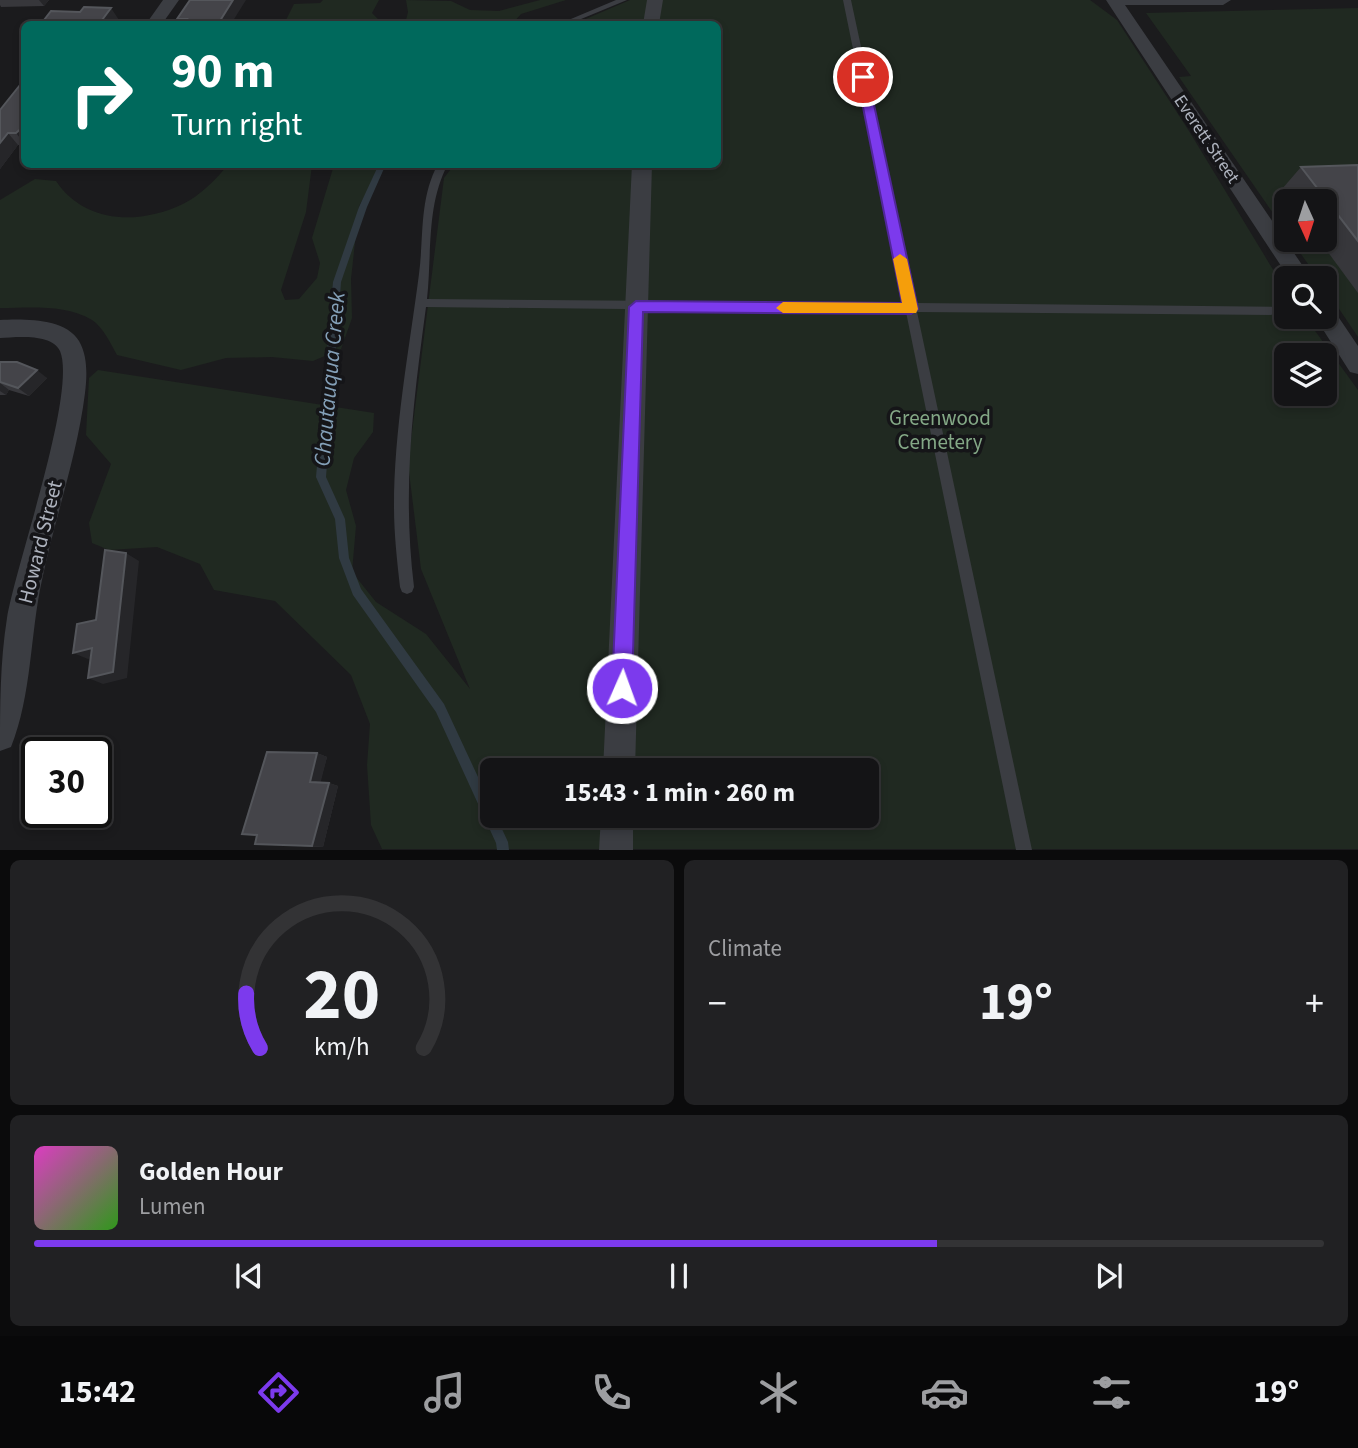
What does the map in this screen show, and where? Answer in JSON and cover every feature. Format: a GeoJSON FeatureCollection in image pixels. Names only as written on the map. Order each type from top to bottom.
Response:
{"type":"FeatureCollection","features":[{"type":"Feature","properties":{"kind":"street"},"geometry":{"type":"LineString","coordinates":[[156,21],[171,0]]}},
{"type":"Feature","properties":{"kind":"street"},"geometry":{"type":"LineString","coordinates":[[652,21],[655,0]]}},
{"type":"Feature","properties":{"kind":"street","name":"Everett Street"},"geometry":{"type":"LineString","coordinates":[[1114,0],[1292,266]]}},
{"type":"Feature","properties":{"kind":"street"},"geometry":{"type":"LineString","coordinates":[[1123,0],[1223,0]]}},
{"type":"Feature","properties":{"kind":"street"},"geometry":{"type":"LineString","coordinates":[[619,758],[642,168]]}},
{"type":"Feature","properties":{"kind":"street","name":"Howard Street"},"geometry":{"type":"LineString","coordinates":[[0,329],[61,338],[71,347],[74,363],[69,425],[27,581],[11,687],[0,736]]}},
{"type":"Feature","properties":{"kind":"street"},"geometry":{"type":"LineString","coordinates":[[1334,329],[1358,365]]}},
{"type":"Feature","properties":{"kind":"street"},"geometry":{"type":"LineString","coordinates":[[616,849],[617,828]]}},
{"type":"Feature","properties":{"kind":"lane"},"geometry":{"type":"LineString","coordinates":[[570,21],[623,0]]}},
{"type":"Feature","properties":{"kind":"lane"},"geometry":{"type":"LineString","coordinates":[[847,0],[1024,849]]}},
{"type":"Feature","properties":{"kind":"lane"},"geometry":{"type":"LineString","coordinates":[[407,587],[402,553],[401,465],[427,217],[436,175],[440,168]]}},
{"type":"Feature","properties":{"kind":"lane"},"geometry":{"type":"LineString","coordinates":[[420,303],[1274,311]]}},
{"type":"Feature","properties":{"kind":"green space"},"geometry":{"type":"Polygon","coordinates":[[[323,0],[379,0],[372,13],[380,21],[286,21],[294,4],[320,3],[323,0]]]}},
{"type":"Feature","properties":{"kind":"green space"},"geometry":{"type":"Polygon","coordinates":[[[406,0],[451,1],[470,10],[499,11],[540,0],[566,0],[521,14],[515,21],[406,21],[408,12],[406,0]]]}},
{"type":"Feature","properties":{"kind":"green space","name":"Greenwood Cemetery"},"geometry":{"type":"Polygon","coordinates":[[[630,0],[1090,0],[1117,20],[1189,131],[1274,271],[1274,329],[1314,329],[1324,343],[1274,343],[1274,406],[1337,406],[1337,361],[1358,390],[1358,849],[382,849],[371,825],[367,765],[370,724],[351,675],[275,601],[214,590],[200,564],[157,547],[109,550],[92,543],[89,523],[111,464],[86,435],[89,378],[98,370],[374,413],[373,432],[354,458],[346,490],[356,526],[352,572],[376,602],[426,634],[470,689],[421,569],[408,464],[444,178],[452,168],[721,168],[721,21],[581,21],[630,0]]]}},
{"type":"Feature","properties":{"kind":"green space"},"geometry":{"type":"Polygon","coordinates":[[[1358,8],[1358,337],[1337,306],[1337,266],[1309,266],[1300,252],[1337,252],[1337,189],[1274,189],[1274,215],[1179,77],[1191,76],[1146,13],[1358,8]]]}},
{"type":"Feature","properties":{"kind":"green space"},"geometry":{"type":"Polygon","coordinates":[[[225,168],[312,168],[306,212],[281,290],[285,300],[299,299],[317,278],[320,263],[312,238],[333,168],[381,168],[359,206],[351,279],[352,318],[341,349],[313,361],[272,357],[226,358],[181,370],[117,355],[100,327],[82,315],[59,309],[0,308],[0,200],[35,179],[56,181],[82,206],[97,213],[131,217],[166,211],[189,201],[225,168]]]}},
{"type":"Feature","properties":{"kind":"building"},"geometry":{"type":"Polygon","coordinates":[[[190,0],[233,0],[220,21],[177,19],[190,0]]]}},
{"type":"Feature","properties":{"kind":"building"},"geometry":{"type":"Polygon","coordinates":[[[84,7],[111,8],[101,21],[43,21],[51,11],[80,12],[84,7]]]}},
{"type":"Feature","properties":{"kind":"building"},"geometry":{"type":"Polygon","coordinates":[[[21,84],[21,129],[16,133],[8,133],[0,143],[0,110],[21,84]]]}},
{"type":"Feature","properties":{"kind":"building"},"geometry":{"type":"Polygon","coordinates":[[[1358,165],[1358,241],[1337,214],[1337,189],[1318,189],[1301,167],[1358,165]]]}},
{"type":"Feature","properties":{"kind":"building"},"geometry":{"type":"Polygon","coordinates":[[[0,362],[17,362],[37,370],[18,388],[0,382],[0,362]]]}},
{"type":"Feature","properties":{"kind":"building"},"geometry":{"type":"Polygon","coordinates":[[[105,550],[126,553],[113,672],[88,678],[92,648],[73,653],[77,624],[96,620],[105,550]]]}},
{"type":"Feature","properties":{"kind":"building"},"geometry":{"type":"Polygon","coordinates":[[[267,752],[317,753],[310,782],[329,783],[312,846],[255,844],[257,835],[242,834],[267,752]]]}},
{"type":"Feature","properties":{"kind":"waterway","name":"Chautauqua Creek"},"geometry":{"type":"LineString","coordinates":[[381,168],[363,207],[337,282],[321,477],[340,519],[344,558],[357,592],[440,708],[502,842],[503,850]]}},
{"type":"Feature","properties":{"kind":"slow traffic"},"geometry":{"type":"LineString","coordinates":[[783,308],[911,309],[900,259]]}},
{"type":"Feature","properties":{"kind":"route"},"geometry":{"type":"LineString","coordinates":[[622,688],[636,307],[911,309],[863,77]]}}]}
